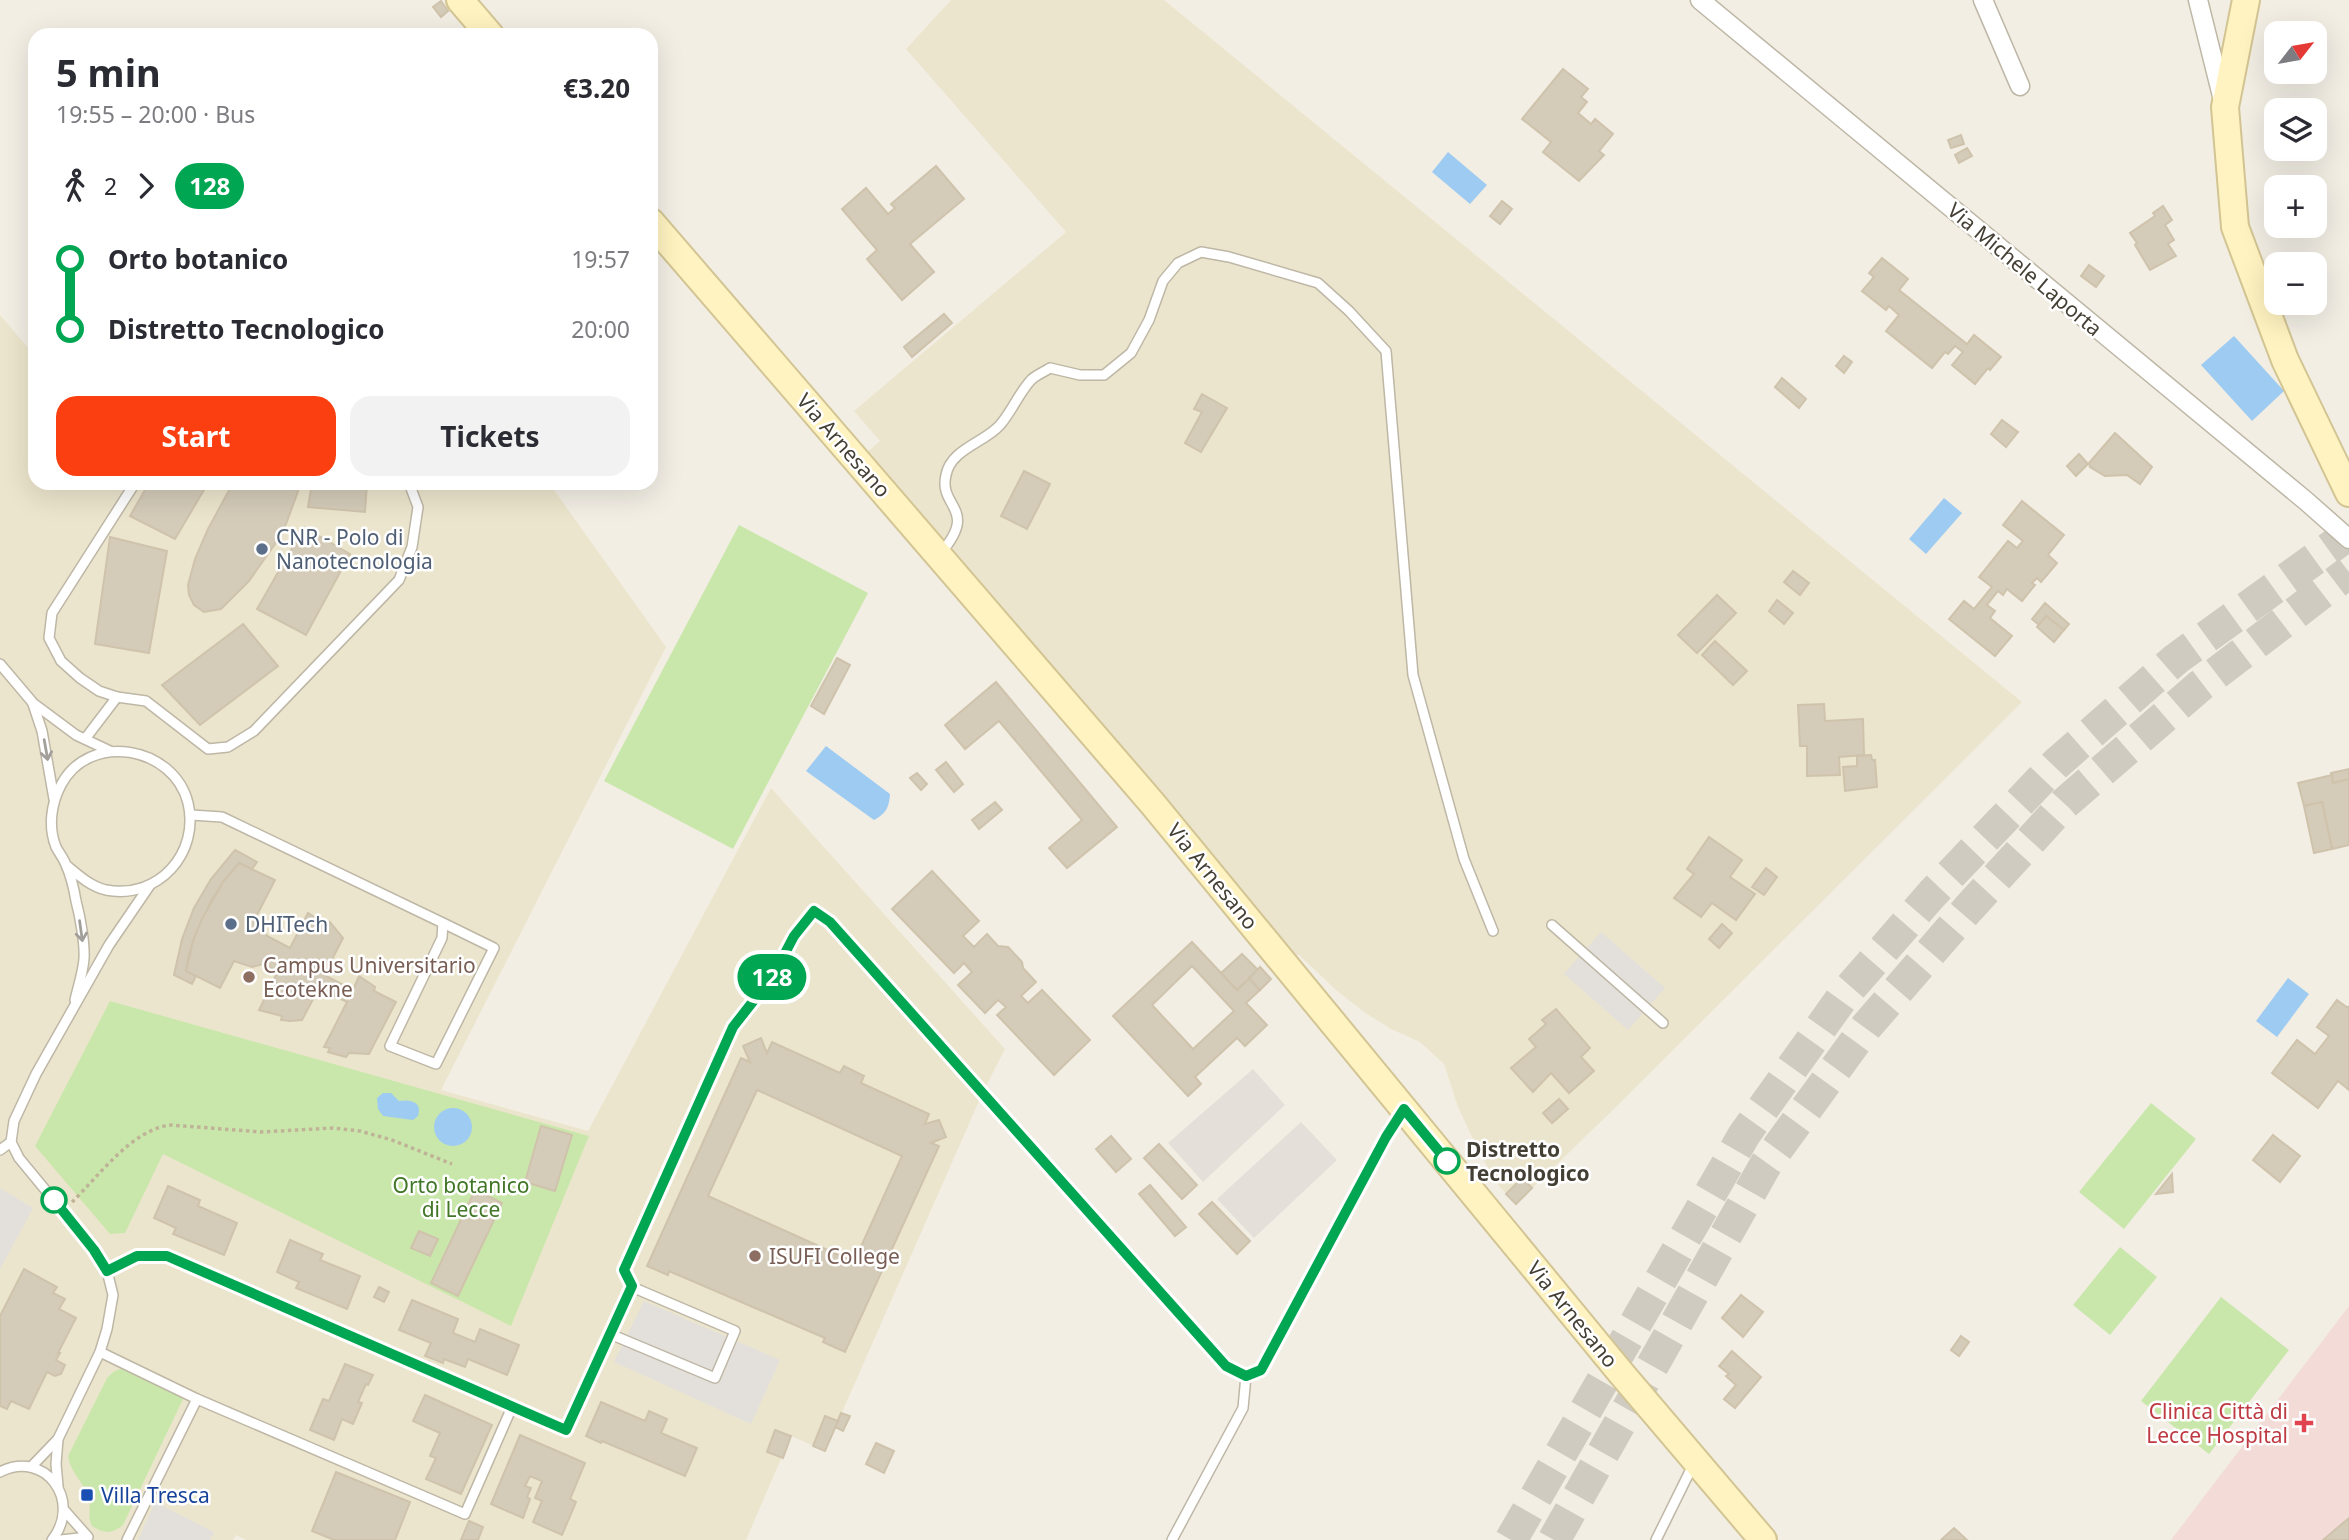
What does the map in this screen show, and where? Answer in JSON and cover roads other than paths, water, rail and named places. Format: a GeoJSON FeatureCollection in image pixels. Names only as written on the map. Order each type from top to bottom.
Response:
{"type":"FeatureCollection","features":[{"type":"Feature","properties":{"kind":"main road"},"geometry":{"type":"LineString","coordinates":[[460,0],[484,28]]}},
{"type":"Feature","properties":{"kind":"main road"},"geometry":{"type":"LineString","coordinates":[[2246,0],[2225,107],[2235,227],[2285,360],[2349,493]]}},
{"type":"Feature","properties":{"kind":"main road","name":"Via Arnesano"},"geometry":{"type":"LineString","coordinates":[[658,230],[1152,803],[1763,1540]]}},
{"type":"Feature","properties":{"kind":"street","name":"Via Michele Laporta"},"geometry":{"type":"LineString","coordinates":[[1700,0],[2296,492],[2349,539]]}},
{"type":"Feature","properties":{"kind":"street"},"geometry":{"type":"LineString","coordinates":[[1983,0],[2020,86]]}},
{"type":"Feature","properties":{"kind":"street"},"geometry":{"type":"LineString","coordinates":[[2198,0],[2225,107]]}},
{"type":"Feature","properties":{"kind":"lane"},"geometry":{"type":"LineString","coordinates":[[939,555],[949,544],[958,525],[957,510],[948,494],[945,477],[953,459],[999,427],[1032,380],[1050,368],[1080,375],[1104,375],[1131,352],[1149,320],[1163,281],[1178,263],[1201,252],[1229,257],[1318,283],[1349,311],[1386,351],[1413,675],[1464,859],[1493,931]]}},
{"type":"Feature","properties":{"kind":"lane"},"geometry":{"type":"LineString","coordinates":[[131,490],[52,613],[49,638],[61,661],[80,678],[99,691],[117,697],[146,701],[208,749],[228,747],[254,731],[398,580],[412,547],[418,507],[412,490]]}},
{"type":"Feature","properties":{"kind":"lane"},"geometry":{"type":"LineString","coordinates":[[0,663],[33,703],[76,735],[110,751]]}},
{"type":"Feature","properties":{"kind":"lane"},"geometry":{"type":"LineString","coordinates":[[85,739],[117,697]]}},
{"type":"Feature","properties":{"kind":"lane"},"geometry":{"type":"LineString","coordinates":[[33,703],[42,731],[54,799],[51,822],[55,845],[66,865],[77,903],[84,958],[73,1009]]}},
{"type":"Feature","properties":{"kind":"lane"},"geometry":{"type":"LineString","coordinates":[[54,799],[62,782],[75,767],[110,751],[133,751],[155,759],[173,774],[185,793],[191,815],[190,836],[182,857],[168,873],[150,885],[128,891],[105,890],[83,880],[66,865]]}},
{"type":"Feature","properties":{"kind":"lane"},"geometry":{"type":"LineString","coordinates":[[191,815],[222,817],[443,923],[494,948],[436,1065],[390,1046],[442,937],[443,923]]}},
{"type":"Feature","properties":{"kind":"lane"},"geometry":{"type":"LineString","coordinates":[[31,1467],[58,1439],[100,1352],[113,1295],[107,1271],[94,1250],[19,1158],[11,1142],[14,1121],[36,1074],[109,945],[150,885]]}},
{"type":"Feature","properties":{"kind":"lane"},"geometry":{"type":"LineString","coordinates":[[610,1334],[715,1378],[735,1331],[632,1286],[624,1270],[733,1027],[773,976],[794,936],[814,911],[830,922],[1226,1366],[1246,1376],[1261,1370],[1386,1137],[1404,1109]]}},
{"type":"Feature","properties":{"kind":"lane"},"geometry":{"type":"LineString","coordinates":[[1552,925],[1663,1023]]}},
{"type":"Feature","properties":{"kind":"lane"},"geometry":{"type":"LineString","coordinates":[[0,1150],[11,1142]]}},
{"type":"Feature","properties":{"kind":"lane"},"geometry":{"type":"LineString","coordinates":[[107,1271],[137,1256],[167,1256],[566,1430],[632,1286]]}},
{"type":"Feature","properties":{"kind":"lane"},"geometry":{"type":"LineString","coordinates":[[100,1352],[197,1399],[465,1514],[512,1407]]}},
{"type":"Feature","properties":{"kind":"lane"},"geometry":{"type":"LineString","coordinates":[[1171,1540],[1243,1408],[1246,1376]]}},
{"type":"Feature","properties":{"kind":"lane"},"geometry":{"type":"LineString","coordinates":[[127,1540],[197,1399]]}},
{"type":"Feature","properties":{"kind":"lane"},"geometry":{"type":"LineString","coordinates":[[52,1540],[63,1522],[65,1511],[58,1486],[58,1439]]}},
{"type":"Feature","properties":{"kind":"lane"},"geometry":{"type":"LineString","coordinates":[[1656,1540],[1695,1460]]}},
{"type":"Feature","properties":{"kind":"lane"},"geometry":{"type":"LineString","coordinates":[[0,1472],[19,1466],[31,1467],[41,1471],[58,1486]]}},
{"type":"Feature","properties":{"kind":"lane"},"geometry":{"type":"LineString","coordinates":[[65,1511],[91,1539]]}},
{"type":"Feature","properties":{"kind":"lane"},"geometry":{"type":"LineString","coordinates":[[61,1540],[91,1539]]}},
{"type":"Feature","properties":{"kind":"water"},"geometry":{"type":"Polygon","coordinates":[[[1448,152],[1487,185],[1470,204],[1432,172],[1448,152]]]}},
{"type":"Feature","properties":{"kind":"water"},"geometry":{"type":"Polygon","coordinates":[[[2234,336],[2284,391],[2252,421],[2201,365],[2234,336]]]}},
{"type":"Feature","properties":{"kind":"water"},"geometry":{"type":"Polygon","coordinates":[[[1944,498],[1962,513],[1926,554],[1909,539],[1944,498]]]}},
{"type":"Feature","properties":{"kind":"water"},"geometry":{"type":"Polygon","coordinates":[[[826,746],[890,794],[888,807],[881,815],[874,820],[806,771],[826,746]]]}},
{"type":"Feature","properties":{"kind":"water"},"geometry":{"type":"Polygon","coordinates":[[[2288,978],[2309,994],[2277,1037],[2256,1021],[2288,978]]]}},
{"type":"Feature","properties":{"kind":"water"},"geometry":{"type":"Polygon","coordinates":[[[383,1093],[391,1093],[399,1101],[414,1102],[419,1107],[418,1116],[413,1120],[383,1116],[378,1109],[377,1098],[383,1093]]]}},
{"type":"Feature","properties":{"kind":"water"},"geometry":{"type":"Polygon","coordinates":[[[453,1108],[466,1114],[472,1127],[466,1140],[453,1146],[440,1140],[434,1127],[440,1114],[453,1108]]]}},
{"type":"Feature","properties":{"kind":"tunnel"},"geometry":{"type":"LineString","coordinates":[[1511,1540],[1744,1135],[1844,995],[1932,894],[2056,764],[2176,659],[2349,534]]}},
{"type":"Feature","properties":{"kind":"tunnel"},"geometry":{"type":"LineString","coordinates":[[1554,1540],[1766,1164],[1866,1027],[1968,909],[2065,803],[2201,685],[2349,572]]}},
{"type":"Feature","properties":{"kind":"place","name":"CNR - Polo di Nanotecnologia"},"geometry":{"type":"Point","coordinates":[262,549]}},
{"type":"Feature","properties":{"kind":"place","name":"DHITech"},"geometry":{"type":"Point","coordinates":[231,924]}},
{"type":"Feature","properties":{"kind":"place","name":"Campus Universitario Ecotekne"},"geometry":{"type":"Point","coordinates":[249,977]}},
{"type":"Feature","properties":{"kind":"place","name":"Distretto Tecnologico"},"geometry":{"type":"Point","coordinates":[1447,1161]}},
{"type":"Feature","properties":{"kind":"place","name":"ISUFI College"},"geometry":{"type":"Point","coordinates":[755,1256]}},
{"type":"Feature","properties":{"kind":"place","name":"Clinica Città di Lecce Hospital"},"geometry":{"type":"Point","coordinates":[2304,1423]}},
{"type":"Feature","properties":{"kind":"place","name":"Villa Tresca"},"geometry":{"type":"Point","coordinates":[87,1495]}},
{"type":"Feature","properties":{"kind":"park label","name":"Orto botanico di Lecce"},"geometry":{"type":"Point","coordinates":[461,1197]}}]}
